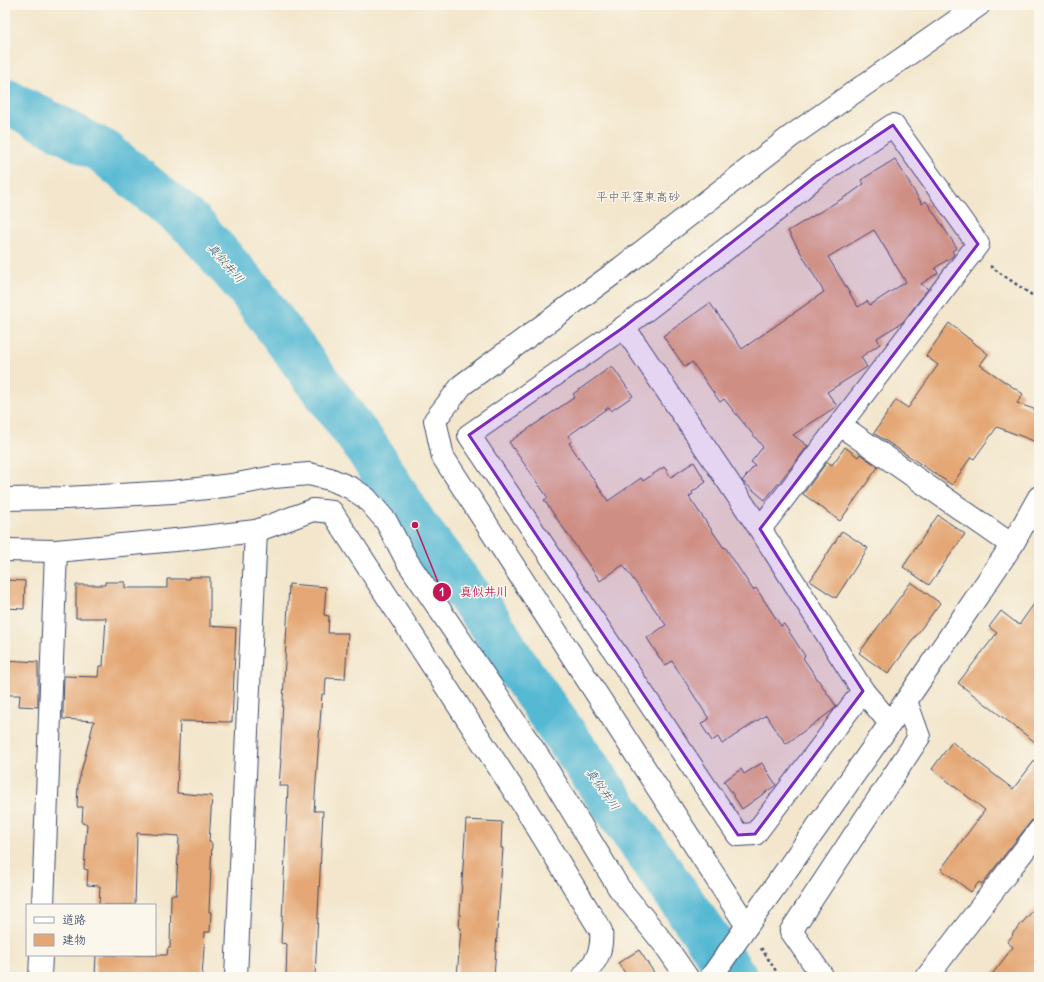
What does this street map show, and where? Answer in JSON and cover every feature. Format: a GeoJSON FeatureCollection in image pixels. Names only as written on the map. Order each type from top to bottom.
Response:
{"type":"FeatureCollection","features":[{"type":"Feature","properties":{"kind":"street"},"geometry":{"type":"LineString","coordinates":[[747,926],[443,457],[435,420],[462,385],[621,268],[790,137],[979,5]]}},
{"type":"Feature","properties":{"kind":"street"},"geometry":{"type":"LineString","coordinates":[[760,529],[978,244],[893,125],[815,177],[776,210],[624,327],[469,435],[738,835],[755,834],[863,691]]}},
{"type":"Feature","properties":{"kind":"street"},"geometry":{"type":"LineString","coordinates":[[624,327],[760,529],[863,691],[890,723]]}},
{"type":"Feature","properties":{"kind":"street"},"geometry":{"type":"LineString","coordinates":[[840,425],[1012,545]]}},
{"type":"Feature","properties":{"kind":"street"},"geometry":{"type":"LineString","coordinates":[[5,499],[66,498],[172,492],[232,485],[274,477],[309,474],[330,479],[351,488],[366,498],[386,521],[407,561],[548,771],[619,888],[665,945],[687,977]]}},
{"type":"Feature","properties":{"kind":"street"},"geometry":{"type":"LineString","coordinates":[[711,977],[906,702],[1012,545],[1039,497]]}},
{"type":"Feature","properties":{"kind":"street"},"geometry":{"type":"LineString","coordinates":[[5,550],[56,551],[186,540],[256,531],[313,510],[332,512],[526,809],[601,931],[602,945],[594,964],[584,977]]}},
{"type":"Feature","properties":{"kind":"street"},"geometry":{"type":"LineString","coordinates":[[236,977],[256,531]]}},
{"type":"Feature","properties":{"kind":"street"},"geometry":{"type":"LineString","coordinates":[[43,904],[56,551]]}},
{"type":"Feature","properties":{"kind":"street"},"geometry":{"type":"LineString","coordinates":[[823,977],[791,931],[919,737],[906,702]]}},
{"type":"Feature","properties":{"kind":"street"},"geometry":{"type":"LineString","coordinates":[[927,977],[1039,831]]}},
{"type":"Feature","properties":{"kind":"street"},"geometry":{"type":"LineString","coordinates":[[40,977],[41,956]]}},
{"type":"Feature","properties":{"kind":"path"},"geometry":{"type":"LineString","coordinates":[[971,253],[1039,300]]}},
{"type":"Feature","properties":{"kind":"path"},"geometry":{"type":"LineString","coordinates":[[747,926],[780,977]]}},
{"type":"Feature","properties":{"kind":"highlighted area"},"geometry":{"type":"Polygon","coordinates":[[[893,125],[978,244],[760,529],[863,691],[755,834],[738,835],[469,435],[624,327],[815,177],[893,125]]]}},
{"type":"Feature","properties":{"kind":"water"},"geometry":{"type":"Polygon","coordinates":[[[5,76],[32,91],[58,111],[91,148],[48,120],[5,98],[5,76]]]}},
{"type":"Feature","properties":{"kind":"building"},"geometry":{"type":"Polygon","coordinates":[[[895,159],[922,204],[926,201],[957,248],[952,251],[954,254],[952,257],[935,268],[938,273],[921,284],[928,289],[903,322],[877,338],[880,344],[861,357],[867,367],[827,392],[837,406],[793,435],[808,446],[765,500],[742,481],[755,465],[751,462],[763,447],[724,399],[720,402],[692,362],[685,367],[663,336],[710,303],[742,349],[824,292],[788,231],[850,194],[864,184],[861,180],[895,159]],[[874,230],[828,257],[858,307],[867,301],[870,305],[906,282],[874,230]]]}},
{"type":"Feature","properties":{"kind":"building"},"geometry":{"type":"Polygon","coordinates":[[[949,323],[988,354],[980,365],[1023,394],[1017,403],[1039,411],[1039,443],[997,427],[974,459],[971,457],[952,485],[874,433],[896,400],[908,408],[938,365],[926,356],[949,323]]]}},
{"type":"Feature","properties":{"kind":"building"},"geometry":{"type":"Polygon","coordinates":[[[612,366],[633,396],[611,411],[609,407],[568,436],[572,441],[569,443],[608,501],[641,478],[643,481],[664,467],[671,477],[694,462],[706,482],[692,492],[693,494],[689,497],[724,548],[725,547],[753,590],[756,588],[781,626],[784,624],[805,656],[803,658],[836,706],[833,710],[786,744],[766,715],[722,744],[718,737],[712,741],[701,724],[709,719],[672,661],[665,666],[647,638],[666,625],[623,565],[600,581],[544,500],[548,498],[509,442],[575,397],[573,394],[612,366]]]}},
{"type":"Feature","properties":{"kind":"building"},"geometry":{"type":"Polygon","coordinates":[[[845,447],[858,457],[860,454],[878,467],[840,521],[803,494],[827,462],[832,465],[845,447]]]}},
{"type":"Feature","properties":{"kind":"building"},"geometry":{"type":"Polygon","coordinates":[[[938,515],[965,534],[929,585],[903,567],[938,515]]]}},
{"type":"Feature","properties":{"kind":"building"},"geometry":{"type":"Polygon","coordinates":[[[842,531],[868,548],[836,598],[810,581],[842,531]]]}},
{"type":"Feature","properties":{"kind":"building"},"geometry":{"type":"Polygon","coordinates":[[[189,577],[210,577],[210,626],[236,628],[232,722],[180,721],[177,793],[212,796],[209,842],[212,843],[209,912],[211,912],[210,932],[205,932],[202,977],[95,977],[96,956],[167,955],[168,948],[170,948],[171,895],[176,895],[179,836],[137,833],[135,904],[99,904],[100,886],[87,885],[88,870],[84,869],[87,824],[82,823],[83,807],[77,807],[78,784],[94,721],[63,719],[63,709],[64,676],[98,677],[99,666],[103,666],[106,618],[76,618],[76,585],[105,585],[105,582],[125,582],[125,588],[167,588],[167,579],[189,579],[189,577]]]}},
{"type":"Feature","properties":{"kind":"building"},"geometry":{"type":"Polygon","coordinates":[[[5,580],[25,581],[24,609],[5,608],[5,580]]]}},
{"type":"Feature","properties":{"kind":"building"},"geometry":{"type":"Polygon","coordinates":[[[911,582],[940,603],[888,674],[859,653],[911,582]]]}},
{"type":"Feature","properties":{"kind":"building"},"geometry":{"type":"Polygon","coordinates":[[[289,584],[326,587],[324,615],[329,616],[328,633],[348,633],[345,679],[326,678],[325,694],[322,694],[314,811],[323,811],[315,977],[286,977],[287,944],[281,943],[288,786],[279,786],[289,584]]]}},
{"type":"Feature","properties":{"kind":"building"},"geometry":{"type":"Polygon","coordinates":[[[1039,597],[1039,745],[958,683],[997,633],[989,627],[1001,611],[1019,625],[1039,597]]]}},
{"type":"Feature","properties":{"kind":"building"},"geometry":{"type":"Polygon","coordinates":[[[5,660],[38,662],[38,707],[19,706],[20,695],[5,695],[5,660]]]}},
{"type":"Feature","properties":{"kind":"building"},"geometry":{"type":"Polygon","coordinates":[[[952,742],[1013,789],[1039,755],[1039,811],[982,884],[979,882],[971,892],[941,869],[985,810],[932,769],[952,742]]]}},
{"type":"Feature","properties":{"kind":"building"},"geometry":{"type":"Polygon","coordinates":[[[762,763],[776,785],[742,809],[724,781],[741,769],[744,774],[762,763]]]}},
{"type":"Feature","properties":{"kind":"building"},"geometry":{"type":"Polygon","coordinates":[[[466,820],[502,822],[501,848],[503,848],[494,977],[457,977],[466,820]]]}},
{"type":"Feature","properties":{"kind":"building"},"geometry":{"type":"Polygon","coordinates":[[[1039,904],[1039,977],[990,977],[1013,947],[1007,942],[1013,935],[1012,934],[1039,904]]]}},
{"type":"Feature","properties":{"kind":"building"},"geometry":{"type":"Polygon","coordinates":[[[639,950],[657,977],[628,977],[618,963],[639,950]]]}},
{"type":"Feature","properties":{"kind":"waterway","name":"真似井川"},"geometry":{"type":"LineString","coordinates":[[5,100],[104,152],[193,225],[249,289],[367,448],[415,525],[491,624],[515,664],[735,977]]}},
{"type":"Feature","properties":{"kind":"place","name":"真似井川"},"geometry":{"type":"Point","coordinates":[415,525]}},
{"type":"Feature","properties":{"kind":"district","name":"平中平窪東高砂"},"geometry":{"type":"Point","coordinates":[638,196]}}]}
